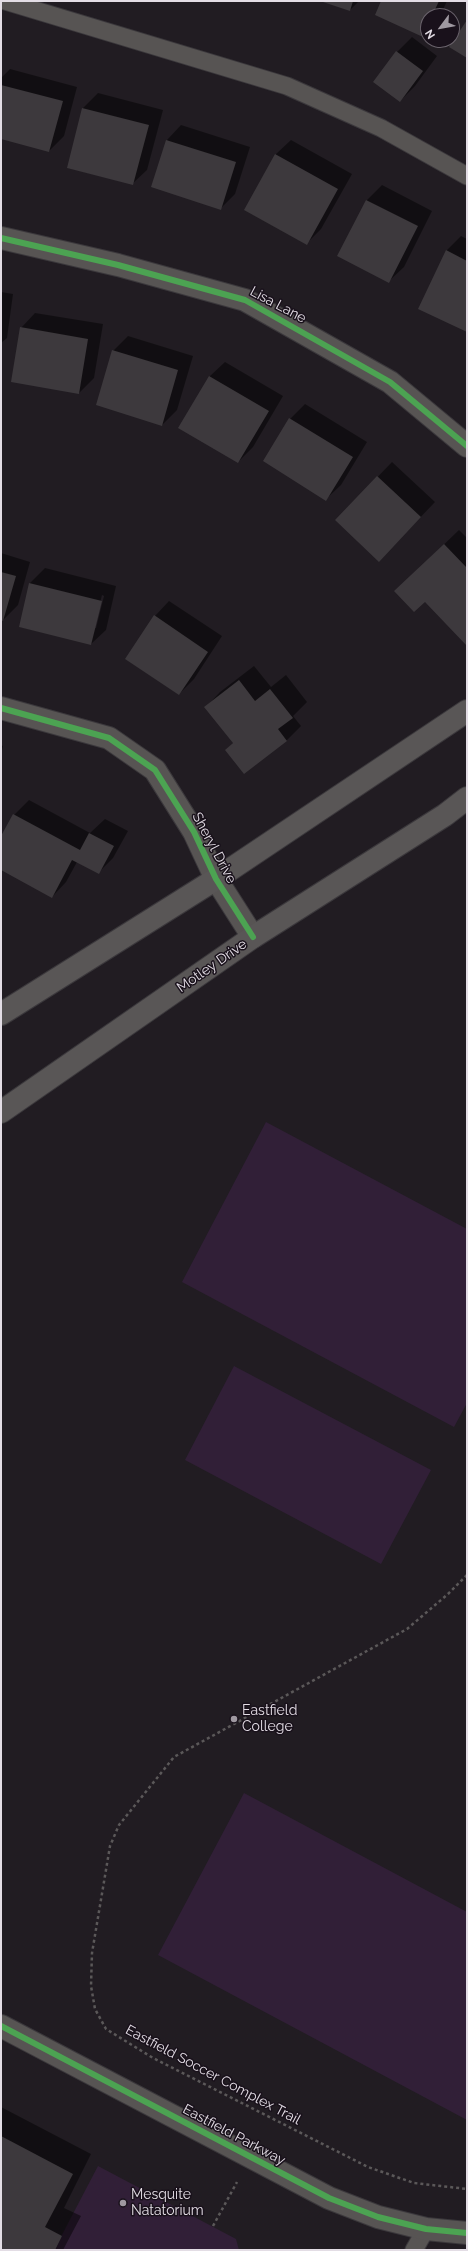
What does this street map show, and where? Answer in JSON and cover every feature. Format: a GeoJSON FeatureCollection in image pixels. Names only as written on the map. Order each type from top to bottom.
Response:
{"type":"FeatureCollection","features":[{"type":"Feature","properties":{"kind":"main road"},"geometry":{"type":"LineString","coordinates":[[1,1014],[216,879],[467,711]]}},
{"type":"Feature","properties":{"kind":"main road","name":"Motley Drive"},"geometry":{"type":"LineString","coordinates":[[1,1112],[253,937],[467,798]]}},
{"type":"Feature","properties":{"kind":"street","name":"Lisa Lane"},"geometry":{"type":"LineString","coordinates":[[1,238],[118,266],[245,300],[390,382],[467,446]]}},
{"type":"Feature","properties":{"kind":"street","name":"Sheryl Drive"},"geometry":{"type":"LineString","coordinates":[[1,708],[109,738],[154,770],[194,832],[216,879],[253,937]]}},
{"type":"Feature","properties":{"kind":"street","name":"Eastfield Parkway"},"geometry":{"type":"LineString","coordinates":[[1,2026],[329,2198],[378,2216],[426,2229],[467,2233]]}},
{"type":"Feature","properties":{"kind":"lane"},"geometry":{"type":"LineString","coordinates":[[5,1],[287,86],[381,128],[467,176]]}},
{"type":"Feature","properties":{"kind":"lane"},"geometry":{"type":"LineString","coordinates":[[414,2250],[426,2229]]}},
{"type":"Feature","properties":{"kind":"path"},"geometry":{"type":"LineString","coordinates":[[213,2226],[239,2178]]}},
{"type":"Feature","properties":{"kind":"shaded area"},"geometry":{"type":"Polygon","coordinates":[[[266,1122],[467,1229],[467,1403],[454,1427],[182,1282],[266,1122]]]}},
{"type":"Feature","properties":{"kind":"shaded area"},"geometry":{"type":"Polygon","coordinates":[[[234,1366],[431,1470],[381,1564],[185,1460],[234,1366]]]}},
{"type":"Feature","properties":{"kind":"shaded area"},"geometry":{"type":"Polygon","coordinates":[[[244,1793],[467,1912],[467,2120],[158,1955],[244,1793]]]}},
{"type":"Feature","properties":{"kind":"shaded area","name":"Mesquite Natatorium"},"geometry":{"type":"Polygon","coordinates":[[[98,2166],[236,2239],[239,2250],[54,2250],[98,2166]]]}},
{"type":"Feature","properties":{"kind":"building"},"geometry":{"type":"Polygon","coordinates":[[[320,1],[353,1],[350,11],[320,1]]]}},
{"type":"Feature","properties":{"kind":"building"},"geometry":{"type":"Polygon","coordinates":[[[381,1],[439,1],[436,8],[420,8],[420,36],[375,15],[381,1]]]}},
{"type":"Feature","properties":{"kind":"building"},"geometry":{"type":"Polygon","coordinates":[[[467,20],[467,58],[451,48],[460,48],[460,30],[467,20]]]}},
{"type":"Feature","properties":{"kind":"building"},"geometry":{"type":"Polygon","coordinates":[[[396,51],[423,71],[400,102],[373,82],[396,51]]]}},
{"type":"Feature","properties":{"kind":"building"},"geometry":{"type":"Polygon","coordinates":[[[1,85],[63,101],[49,152],[1,139],[1,85]]]}},
{"type":"Feature","properties":{"kind":"building"},"geometry":{"type":"Polygon","coordinates":[[[82,108],[149,125],[133,185],[67,168],[82,108]]]}},
{"type":"Feature","properties":{"kind":"building"},"geometry":{"type":"Polygon","coordinates":[[[166,140],[236,162],[221,210],[151,187],[166,140]]]}},
{"type":"Feature","properties":{"kind":"building"},"geometry":{"type":"Polygon","coordinates":[[[275,154],[338,189],[307,245],[244,210],[275,154]]]}},
{"type":"Feature","properties":{"kind":"building"},"geometry":{"type":"Polygon","coordinates":[[[366,200],[418,226],[389,283],[337,256],[366,200]]]}},
{"type":"Feature","properties":{"kind":"building"},"geometry":{"type":"Polygon","coordinates":[[[446,250],[467,261],[467,332],[418,309],[446,250]]]}},
{"type":"Feature","properties":{"kind":"building"},"geometry":{"type":"Polygon","coordinates":[[[20,327],[88,339],[79,394],[11,382],[20,327]]]}},
{"type":"Feature","properties":{"kind":"building"},"geometry":{"type":"Polygon","coordinates":[[[112,350],[178,370],[162,426],[96,405],[112,350]]]}},
{"type":"Feature","properties":{"kind":"building"},"geometry":{"type":"Polygon","coordinates":[[[209,376],[269,411],[238,463],[178,428],[209,376]]]}},
{"type":"Feature","properties":{"kind":"building"},"geometry":{"type":"Polygon","coordinates":[[[289,418],[353,457],[326,501],[263,461],[289,418]]]}},
{"type":"Feature","properties":{"kind":"building"},"geometry":{"type":"Polygon","coordinates":[[[377,476],[421,517],[379,562],[335,520],[377,476]]]}},
{"type":"Feature","properties":{"kind":"building"},"geometry":{"type":"Polygon","coordinates":[[[444,544],[467,568],[467,646],[425,602],[414,612],[394,591],[444,544]]]}},
{"type":"Feature","properties":{"kind":"building"},"geometry":{"type":"Polygon","coordinates":[[[1,572],[16,576],[3,621],[1,620],[1,572]]]}},
{"type":"Feature","properties":{"kind":"building"},"geometry":{"type":"Polygon","coordinates":[[[29,583],[102,601],[91,645],[19,627],[29,583]]]}},
{"type":"Feature","properties":{"kind":"building"},"geometry":{"type":"Polygon","coordinates":[[[154,615],[208,652],[179,695],[125,659],[154,615]]]}},
{"type":"Feature","properties":{"kind":"building"},"geometry":{"type":"Polygon","coordinates":[[[239,680],[255,701],[270,689],[293,718],[278,729],[287,741],[244,774],[225,750],[233,743],[204,707],[239,680]]]}},
{"type":"Feature","properties":{"kind":"building"},"geometry":{"type":"Polygon","coordinates":[[[13,814],[80,850],[89,833],[114,846],[99,874],[72,860],[52,898],[1,870],[1,836],[13,814]]]}},
{"type":"Feature","properties":{"kind":"building"},"geometry":{"type":"Polygon","coordinates":[[[1,2136],[73,2174],[45,2227],[62,2236],[55,2250],[1,2250],[1,2136]]]}},
{"type":"Feature","properties":{"kind":"cycle path"},"geometry":{"type":"LineString","coordinates":[[1,238],[118,265],[245,300],[390,382],[467,446]]}},
{"type":"Feature","properties":{"kind":"cycle path"},"geometry":{"type":"LineString","coordinates":[[1,708],[109,738],[155,770],[194,832],[216,879],[253,937]]}},
{"type":"Feature","properties":{"kind":"cycle path"},"geometry":{"type":"LineString","coordinates":[[1,2026],[329,2198],[378,2217],[426,2229],[467,2233]]}},
{"type":"Feature","properties":{"kind":"place","name":"Eastfield College"},"geometry":{"type":"Point","coordinates":[234,1719]}},
{"type":"Feature","properties":{"kind":"place","name":"Mesquite Natatorium"},"geometry":{"type":"Point","coordinates":[123,2203]}}]}
